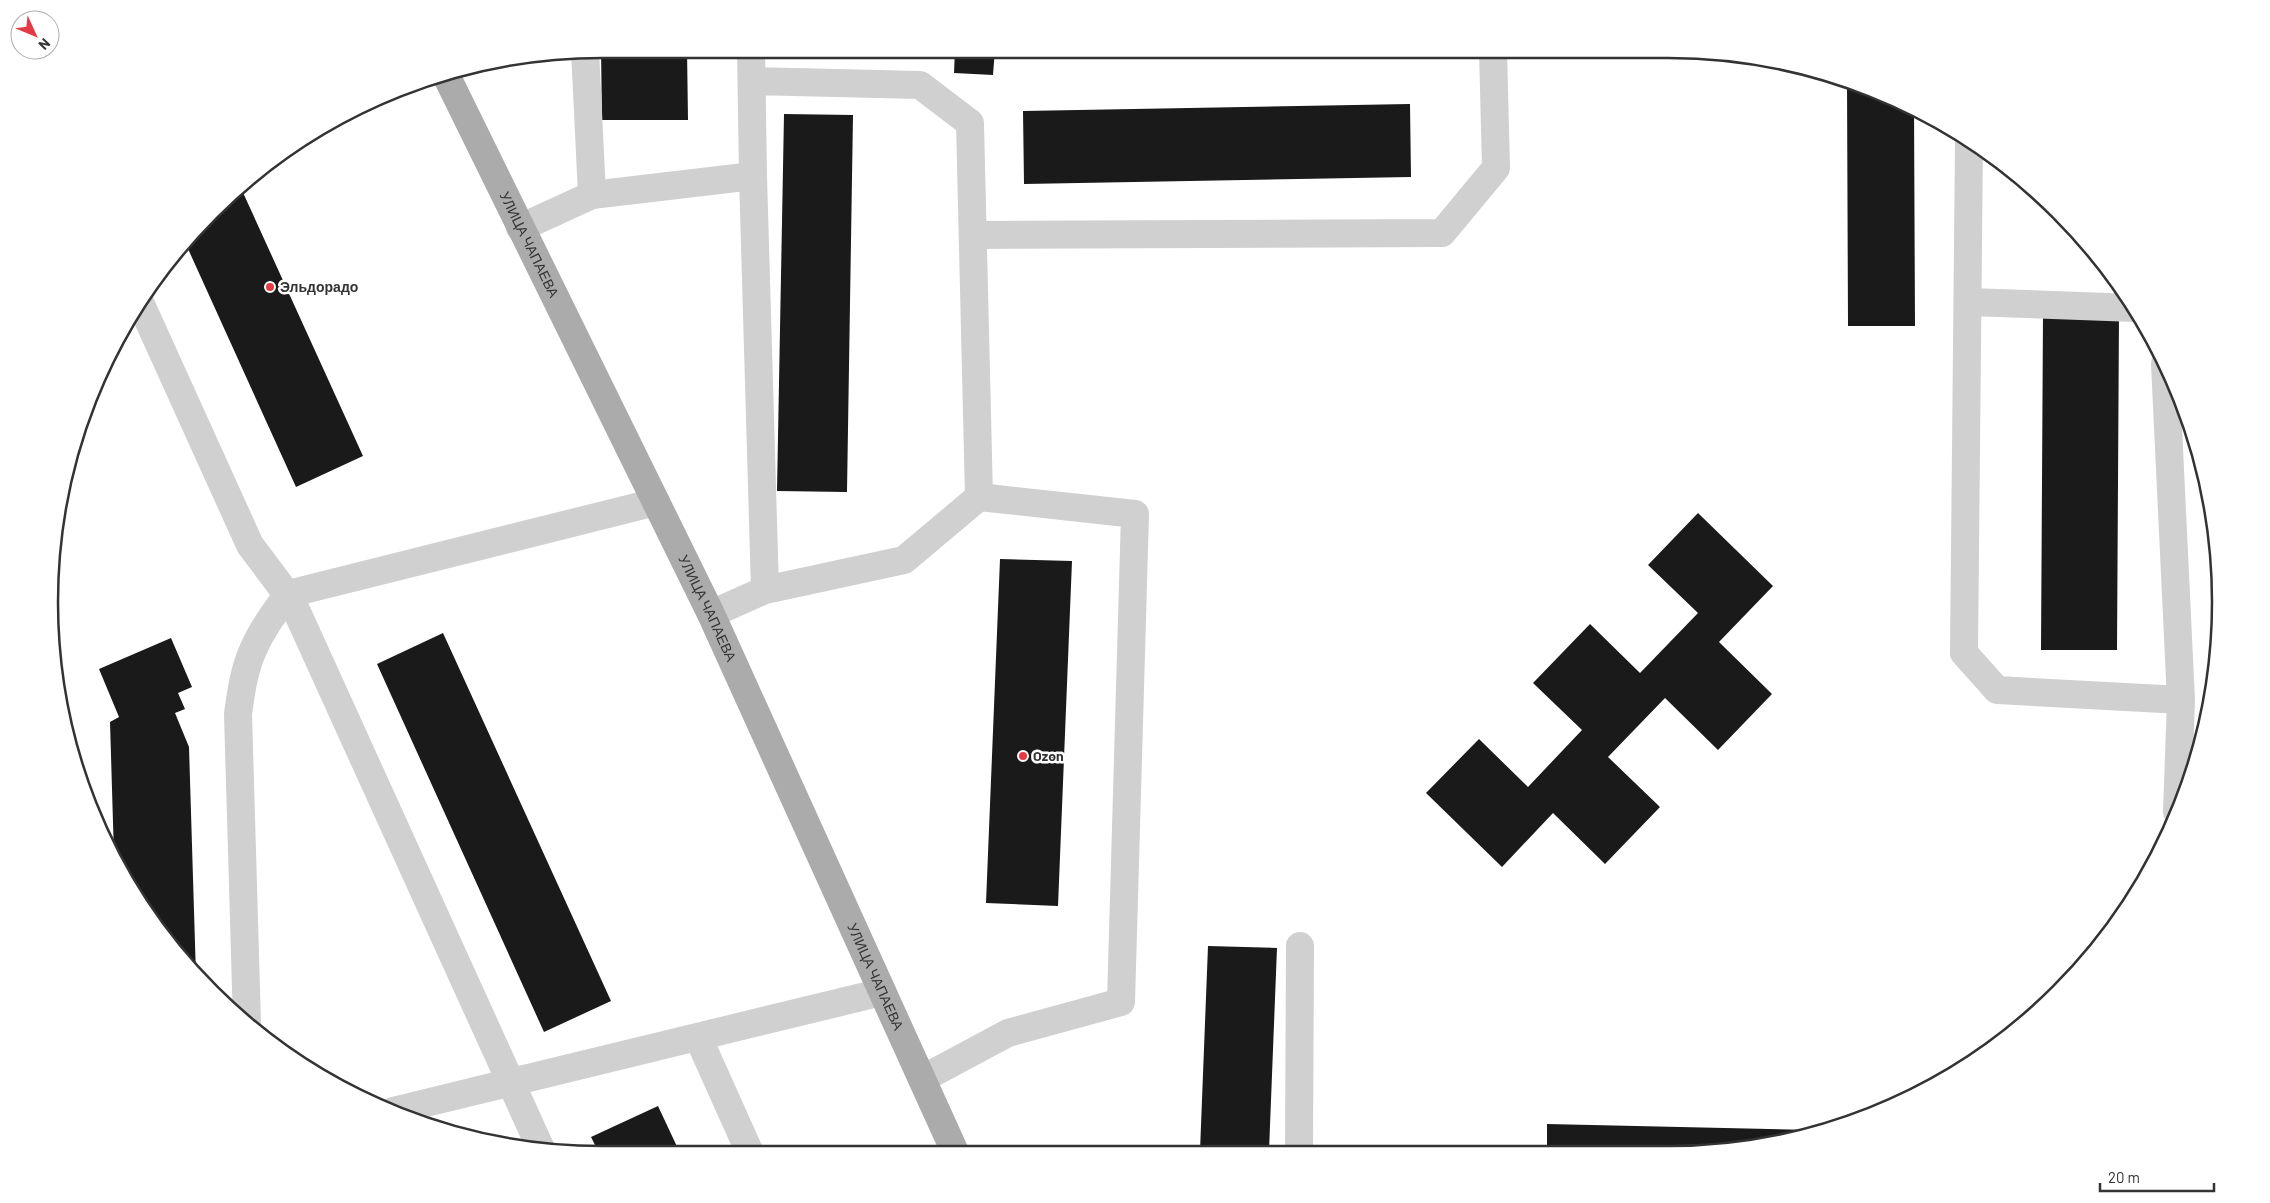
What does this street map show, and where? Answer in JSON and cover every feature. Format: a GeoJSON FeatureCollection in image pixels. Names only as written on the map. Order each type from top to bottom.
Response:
{"type":"FeatureCollection","features":[{"type":"Feature","properties":{"kind":"main road","name":"УЛИЦА ЧАПАЕВА"},"geometry":{"type":"LineString","coordinates":[[449,80],[711,614],[952,1146]]}},
{"type":"Feature","properties":{"kind":"lane"},"geometry":{"type":"LineString","coordinates":[[585,58],[592,194]]}},
{"type":"Feature","properties":{"kind":"lane"},"geometry":{"type":"LineString","coordinates":[[751,58],[765,590]]}},
{"type":"Feature","properties":{"kind":"lane"},"geometry":{"type":"LineString","coordinates":[[973,235],[1442,233],[1496,168],[1493,58]]}},
{"type":"Feature","properties":{"kind":"lane"},"geometry":{"type":"LineString","coordinates":[[752,82],[920,86],[970,123],[979,497]]}},
{"type":"Feature","properties":{"kind":"lane"},"geometry":{"type":"LineString","coordinates":[[1969,148],[1969,302],[1964,653],[1997,690],[2181,700]]}},
{"type":"Feature","properties":{"kind":"lane"},"geometry":{"type":"LineString","coordinates":[[520,228],[592,194],[753,176]]}},
{"type":"Feature","properties":{"kind":"lane"},"geometry":{"type":"LineString","coordinates":[[1969,302],[2126,308]]}},
{"type":"Feature","properties":{"kind":"lane"},"geometry":{"type":"LineString","coordinates":[[143,309],[250,545],[288,594],[538,1142]]}},
{"type":"Feature","properties":{"kind":"lane"},"geometry":{"type":"LineString","coordinates":[[2166,382],[2181,700],[2178,792]]}},
{"type":"Feature","properties":{"kind":"lane"},"geometry":{"type":"LineString","coordinates":[[711,614],[765,590],[904,560],[979,497],[1135,514],[1121,1002],[1008,1033],[922,1079]]}},
{"type":"Feature","properties":{"kind":"lane"},"geometry":{"type":"LineString","coordinates":[[247,1014],[238,714],[243,680],[252,650],[263,629],[288,594],[656,502]]}},
{"type":"Feature","properties":{"kind":"lane"},"geometry":{"type":"LineString","coordinates":[[1299,1146],[1300,946]]}},
{"type":"Feature","properties":{"kind":"lane"},"geometry":{"type":"LineString","coordinates":[[404,1108],[882,992]]}},
{"type":"Feature","properties":{"kind":"lane"},"geometry":{"type":"LineString","coordinates":[[698,1037],[747,1146]]}},
{"type":"Feature","properties":{"kind":"building"},"geometry":{"type":"Polygon","coordinates":[[[601,58],[687,58],[688,120],[602,120],[601,58]]]}},
{"type":"Feature","properties":{"kind":"building"},"geometry":{"type":"Polygon","coordinates":[[[955,58],[994,58],[993,75],[954,73],[955,58]]]}},
{"type":"Feature","properties":{"kind":"building"},"geometry":{"type":"Polygon","coordinates":[[[1847,88],[1914,117],[1915,326],[1848,326],[1847,88]]]}},
{"type":"Feature","properties":{"kind":"building"},"geometry":{"type":"Polygon","coordinates":[[[1410,104],[1411,177],[1024,184],[1023,111],[1410,104]]]}},
{"type":"Feature","properties":{"kind":"building"},"geometry":{"type":"Polygon","coordinates":[[[784,114],[853,115],[847,492],[777,491],[784,114]]]}},
{"type":"Feature","properties":{"kind":"building"},"geometry":{"type":"Polygon","coordinates":[[[243,192],[363,456],[296,487],[188,248],[243,192]]]}},
{"type":"Feature","properties":{"kind":"building"},"geometry":{"type":"Polygon","coordinates":[[[2043,313],[2119,314],[2117,650],[2041,650],[2043,313]]]}},
{"type":"Feature","properties":{"kind":"building"},"geometry":{"type":"Polygon","coordinates":[[[1698,513],[1773,586],[1719,642],[1772,694],[1718,750],[1665,698],[1608,757],[1660,807],[1605,864],[1553,813],[1502,867],[1426,793],[1479,739],[1528,787],[1582,730],[1533,683],[1590,624],[1640,673],[1698,613],[1648,565],[1698,513]]]}},
{"type":"Feature","properties":{"kind":"building"},"geometry":{"type":"Polygon","coordinates":[[[1000,559],[1072,561],[1058,906],[986,903],[1000,559]]]}},
{"type":"Feature","properties":{"kind":"building"},"geometry":{"type":"Polygon","coordinates":[[[443,633],[611,1001],[544,1032],[377,664],[443,633]]]}},
{"type":"Feature","properties":{"kind":"building"},"geometry":{"type":"Polygon","coordinates":[[[171,638],[192,687],[178,693],[185,709],[175,713],[189,747],[196,964],[149,904],[130,874],[114,841],[110,722],[119,717],[99,669],[171,638]]]}},
{"type":"Feature","properties":{"kind":"building"},"geometry":{"type":"Polygon","coordinates":[[[1208,946],[1277,948],[1269,1146],[1200,1146],[1208,946]]]}},
{"type":"Feature","properties":{"kind":"building"},"geometry":{"type":"Polygon","coordinates":[[[658,1106],[677,1146],[595,1146],[591,1137],[658,1106]]]}},
{"type":"Feature","properties":{"kind":"building"},"geometry":{"type":"Polygon","coordinates":[[[1547,1124],[1798,1130],[1740,1141],[1704,1144],[1668,1146],[1547,1146],[1547,1124]]]}},
{"type":"Feature","properties":{"kind":"place","name":"Эльдорадо"},"geometry":{"type":"Point","coordinates":[270,287]}},
{"type":"Feature","properties":{"kind":"place","name":"Ozon"},"geometry":{"type":"Point","coordinates":[1023,756]}}]}
